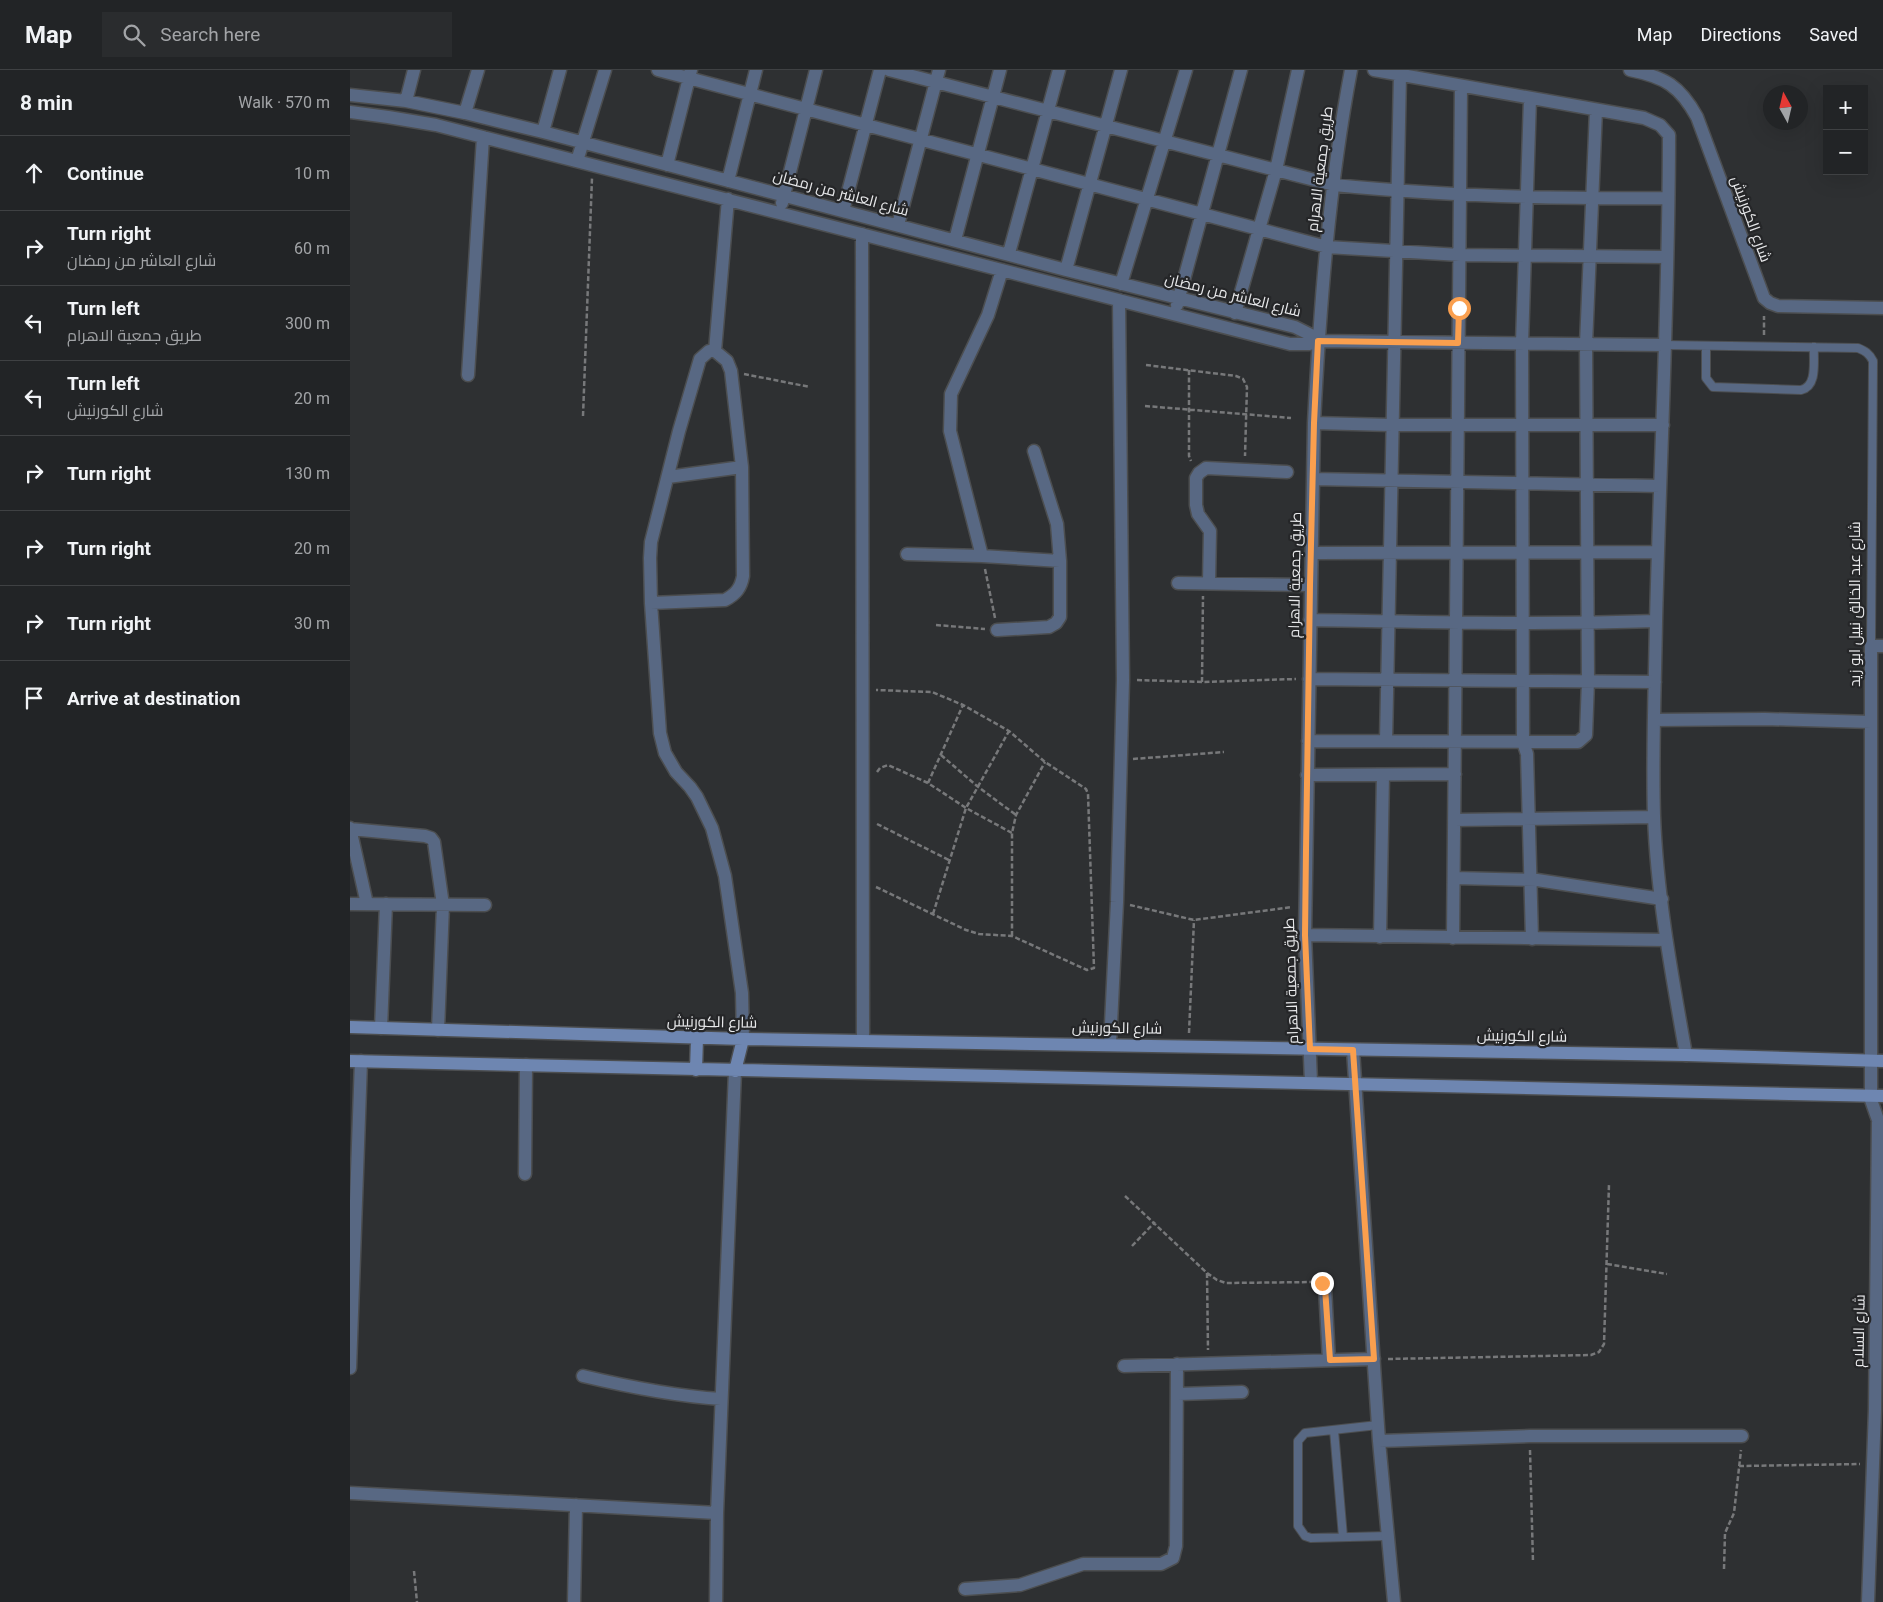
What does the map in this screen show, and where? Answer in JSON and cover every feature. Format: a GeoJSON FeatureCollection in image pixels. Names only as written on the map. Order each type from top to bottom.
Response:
{"type":"FeatureCollection","features":[{"type":"Feature","properties":{"kind":"main road","name":"شارع الكورنيش"},"geometry":{"type":"LineString","coordinates":[[350,1027],[698,1038],[1686,1055],[1878,1061]]}},
{"type":"Feature","properties":{"kind":"main road"},"geometry":{"type":"LineString","coordinates":[[696,1070],[698,1038]]}},
{"type":"Feature","properties":{"kind":"main road"},"geometry":{"type":"LineString","coordinates":[[736,1071],[743,1039]]}},
{"type":"Feature","properties":{"kind":"main road"},"geometry":{"type":"LineString","coordinates":[[356,1061],[1877,1096]]}},
{"type":"Feature","properties":{"kind":"street"},"geometry":{"type":"LineString","coordinates":[[406,101],[414,70]]}},
{"type":"Feature","properties":{"kind":"street"},"geometry":{"type":"LineString","coordinates":[[465,112],[478,70]]}},
{"type":"Feature","properties":{"kind":"street"},"geometry":{"type":"LineString","coordinates":[[544,132],[560,70]]}},
{"type":"Feature","properties":{"kind":"street"},"geometry":{"type":"LineString","coordinates":[[577,161],[606,70]]}},
{"type":"Feature","properties":{"kind":"street"},"geometry":{"type":"LineString","coordinates":[[658,70],[690,74],[750,94],[1327,247],[1396,252],[1525,257],[1666,257]]}},
{"type":"Feature","properties":{"kind":"street"},"geometry":{"type":"LineString","coordinates":[[728,181],[756,70]]}},
{"type":"Feature","properties":{"kind":"street"},"geometry":{"type":"LineString","coordinates":[[780,212],[816,70]]}},
{"type":"Feature","properties":{"kind":"street"},"geometry":{"type":"LineString","coordinates":[[842,211],[880,70]]}},
{"type":"Feature","properties":{"kind":"street"},"geometry":{"type":"LineString","coordinates":[[889,70],[937,76],[993,97],[1334,186],[1397,192],[1592,198],[1668,198]]}},
{"type":"Feature","properties":{"kind":"street"},"geometry":{"type":"LineString","coordinates":[[955,240],[1000,70]]}},
{"type":"Feature","properties":{"kind":"street"},"geometry":{"type":"LineString","coordinates":[[1008,253],[1059,70]]}},
{"type":"Feature","properties":{"kind":"street"},"geometry":{"type":"LineString","coordinates":[[1066,270],[1121,70]]}},
{"type":"Feature","properties":{"kind":"street"},"geometry":{"type":"LineString","coordinates":[[1121,284],[1186,70]]}},
{"type":"Feature","properties":{"kind":"street"},"geometry":{"type":"LineString","coordinates":[[1174,315],[1241,70]]}},
{"type":"Feature","properties":{"kind":"street"},"geometry":{"type":"LineString","coordinates":[[1235,313],[1276,170],[1298,70]]}},
{"type":"Feature","properties":{"kind":"street","name":"طريق جمعية الاهرام"},"geometry":{"type":"LineString","coordinates":[[1311,1082],[1305,935],[1314,423],[1318,341],[1327,247],[1340,132],[1351,70]]}},
{"type":"Feature","properties":{"kind":"street"},"geometry":{"type":"LineString","coordinates":[[1374,70],[1644,118],[1654,121],[1669,135],[1663,426],[1657,552],[1654,817],[1666,940],[1686,1055]]}},
{"type":"Feature","properties":{"kind":"street","name":"شارع الكورنيش"},"geometry":{"type":"LineString","coordinates":[[1630,70],[1652,74],[1666,81],[1680,92],[1697,117],[1764,298],[1778,306],[1883,308]]}},
{"type":"Feature","properties":{"kind":"street"},"geometry":{"type":"LineString","coordinates":[[667,165],[690,74]]}},
{"type":"Feature","properties":{"kind":"street"},"geometry":{"type":"LineString","coordinates":[[1386,741],[1400,75]]}},
{"type":"Feature","properties":{"kind":"street"},"geometry":{"type":"LineString","coordinates":[[898,225],[937,76]]}},
{"type":"Feature","properties":{"kind":"street"},"geometry":{"type":"LineString","coordinates":[[1453,938],[1456,425],[1461,86]]}},
{"type":"Feature","properties":{"kind":"street","name":"شارع العاشر من رمضان"},"geometry":{"type":"LineString","coordinates":[[350,96],[406,101],[465,112],[1008,253],[1066,270],[1296,328],[1312,335],[1318,341]]}},
{"type":"Feature","properties":{"kind":"street"},"geometry":{"type":"LineString","coordinates":[[1530,99],[1522,343],[1522,681],[1523,742],[1527,754],[1532,939]]}},
{"type":"Feature","properties":{"kind":"street"},"geometry":{"type":"LineString","coordinates":[[1308,740],[1578,742],[1583,740],[1586,731],[1588,681],[1586,344],[1596,110]]}},
{"type":"Feature","properties":{"kind":"street"},"geometry":{"type":"LineString","coordinates":[[350,112],[436,125],[1290,344],[1309,344],[1318,341],[1664,345]]}},
{"type":"Feature","properties":{"kind":"street"},"geometry":{"type":"LineString","coordinates":[[468,375],[484,137]]}},
{"type":"Feature","properties":{"kind":"street"},"geometry":{"type":"LineString","coordinates":[[715,351],[728,199]]}},
{"type":"Feature","properties":{"kind":"street"},"geometry":{"type":"LineString","coordinates":[[862,234],[863,1040]]}},
{"type":"Feature","properties":{"kind":"street"},"geometry":{"type":"LineString","coordinates":[[982,556],[950,431],[950,411],[952,394],[988,315],[1002,270]]}},
{"type":"Feature","properties":{"kind":"street"},"geometry":{"type":"LineString","coordinates":[[1110,1044],[1117,902],[1123,680],[1119,300]]}},
{"type":"Feature","properties":{"kind":"street"},"geometry":{"type":"LineString","coordinates":[[651,603],[725,600],[736,594],[741,585],[743,576],[742,466],[731,371],[727,361],[715,351],[709,351],[700,359],[651,542],[651,603],[660,733],[665,753],[676,772],[690,787],[712,828],[725,876],[742,993],[743,1039]]}},
{"type":"Feature","properties":{"kind":"street"},"geometry":{"type":"LineString","coordinates":[[1314,423],[1663,426]]}},
{"type":"Feature","properties":{"kind":"street"},"geometry":{"type":"LineString","coordinates":[[997,630],[1049,627],[1056,623],[1060,617],[1060,561],[1057,524],[1034,451]]}},
{"type":"Feature","properties":{"kind":"street"},"geometry":{"type":"LineString","coordinates":[[668,477],[742,466]]}},
{"type":"Feature","properties":{"kind":"street"},"geometry":{"type":"LineString","coordinates":[[1206,583],[1210,531],[1198,514],[1196,505],[1196,478],[1199,473],[1206,468],[1286,472]]}},
{"type":"Feature","properties":{"kind":"street"},"geometry":{"type":"LineString","coordinates":[[1313,479],[1660,486]]}},
{"type":"Feature","properties":{"kind":"street"},"geometry":{"type":"LineString","coordinates":[[1312,552],[1657,552]]}},
{"type":"Feature","properties":{"kind":"street"},"geometry":{"type":"LineString","coordinates":[[907,554],[1060,561]]}},
{"type":"Feature","properties":{"kind":"street"},"geometry":{"type":"LineString","coordinates":[[1178,583],[1310,585]]}},
{"type":"Feature","properties":{"kind":"street"},"geometry":{"type":"LineString","coordinates":[[1310,620],[1587,624],[1656,621]]}},
{"type":"Feature","properties":{"kind":"street","name":"شارع عبد الخالق نبيل ابو زيد"},"geometry":{"type":"LineString","coordinates":[[1877,646],[1871,722],[1877,782],[1878,1061]]}},
{"type":"Feature","properties":{"kind":"street"},"geometry":{"type":"LineString","coordinates":[[1309,679],[1655,682]]}},
{"type":"Feature","properties":{"kind":"street"},"geometry":{"type":"LineString","coordinates":[[1654,720],[1765,719],[1871,722]]}},
{"type":"Feature","properties":{"kind":"street"},"geometry":{"type":"LineString","coordinates":[[1380,936],[1383,774]]}},
{"type":"Feature","properties":{"kind":"street"},"geometry":{"type":"LineString","coordinates":[[1307,775],[1455,774]]}},
{"type":"Feature","properties":{"kind":"street"},"geometry":{"type":"LineString","coordinates":[[1454,820],[1654,817]]}},
{"type":"Feature","properties":{"kind":"street"},"geometry":{"type":"LineString","coordinates":[[367,904],[350,829],[431,838],[436,848],[443,905],[438,1030]]}},
{"type":"Feature","properties":{"kind":"street"},"geometry":{"type":"LineString","coordinates":[[1454,878],[1530,880],[1662,899]]}},
{"type":"Feature","properties":{"kind":"street"},"geometry":{"type":"LineString","coordinates":[[350,904],[485,905]]}},
{"type":"Feature","properties":{"kind":"street"},"geometry":{"type":"LineString","coordinates":[[381,1028],[386,904]]}},
{"type":"Feature","properties":{"kind":"street"},"geometry":{"type":"LineString","coordinates":[[1305,935],[1666,940]]}},
{"type":"Feature","properties":{"kind":"street"},"geometry":{"type":"LineString","coordinates":[[1353,1050],[1379,1442],[1394,1602]]}},
{"type":"Feature","properties":{"kind":"street"},"geometry":{"type":"LineString","coordinates":[[350,1368],[356,1061]]}},
{"type":"Feature","properties":{"kind":"street","name":"شارع السلام"},"geometry":{"type":"LineString","coordinates":[[1868,1602],[1873,1464],[1879,1409],[1878,1120],[1872,1103],[1877,1096],[1878,1061]]}},
{"type":"Feature","properties":{"kind":"street"},"geometry":{"type":"LineString","coordinates":[[525,1174],[526,1066]]}},
{"type":"Feature","properties":{"kind":"street"},"geometry":{"type":"LineString","coordinates":[[716,1602],[721,1400],[736,1071]]}},
{"type":"Feature","properties":{"kind":"street"},"geometry":{"type":"LineString","coordinates":[[1325,1288],[1330,1360]]}},
{"type":"Feature","properties":{"kind":"street"},"geometry":{"type":"LineString","coordinates":[[1124,1366],[1374,1359]]}},
{"type":"Feature","properties":{"kind":"street"},"geometry":{"type":"LineString","coordinates":[[965,1589],[1020,1584],[1083,1564],[1161,1564],[1173,1558],[1176,1546],[1178,1364]]}},
{"type":"Feature","properties":{"kind":"street"},"geometry":{"type":"LineString","coordinates":[[583,1376],[686,1397],[721,1400]]}},
{"type":"Feature","properties":{"kind":"street"},"geometry":{"type":"LineString","coordinates":[[1178,1394],[1242,1392]]}},
{"type":"Feature","properties":{"kind":"street"},"geometry":{"type":"LineString","coordinates":[[1379,1442],[1530,1436],[1742,1436]]}},
{"type":"Feature","properties":{"kind":"street"},"geometry":{"type":"LineString","coordinates":[[350,1493],[717,1513]]}},
{"type":"Feature","properties":{"kind":"street"},"geometry":{"type":"LineString","coordinates":[[574,1602],[576,1505]]}},
{"type":"Feature","properties":{"kind":"lane","name":"شارع عبد الخالق نبيل ابو زيد"},"geometry":{"type":"LineString","coordinates":[[1664,345],[1858,348],[1866,351],[1873,361],[1877,646]]}},
{"type":"Feature","properties":{"kind":"lane"},"geometry":{"type":"LineString","coordinates":[[1706,346],[1706,378],[1713,387],[1801,390],[1808,387],[1812,380],[1814,348]]}},
{"type":"Feature","properties":{"kind":"lane"},"geometry":{"type":"LineString","coordinates":[[1378,1426],[1305,1433],[1298,1441],[1298,1526],[1305,1536],[1311,1538],[1388,1536]]}},
{"type":"Feature","properties":{"kind":"lane"},"geometry":{"type":"LineString","coordinates":[[1334,1430],[1343,1537]]}},
{"type":"Feature","properties":{"kind":"path"},"geometry":{"type":"LineString","coordinates":[[583,416],[592,165]]}},
{"type":"Feature","properties":{"kind":"path"},"geometry":{"type":"LineString","coordinates":[[1764,318],[1764,340]]}},
{"type":"Feature","properties":{"kind":"path"},"geometry":{"type":"LineString","coordinates":[[1146,366],[1236,376],[1243,379],[1247,387],[1244,470]]}},
{"type":"Feature","properties":{"kind":"path"},"geometry":{"type":"LineString","coordinates":[[1189,370],[1189,456],[1193,466],[1199,473]]}},
{"type":"Feature","properties":{"kind":"path"},"geometry":{"type":"LineString","coordinates":[[731,371],[810,386]]}},
{"type":"Feature","properties":{"kind":"path"},"geometry":{"type":"LineString","coordinates":[[1145,406],[1291,418]]}},
{"type":"Feature","properties":{"kind":"path"},"geometry":{"type":"LineString","coordinates":[[936,625],[997,630],[982,556]]}},
{"type":"Feature","properties":{"kind":"path"},"geometry":{"type":"LineString","coordinates":[[1202,682],[1206,583]]}},
{"type":"Feature","properties":{"kind":"path"},"geometry":{"type":"LineString","coordinates":[[1123,680],[1202,682],[1309,679]]}},
{"type":"Feature","properties":{"kind":"path"},"geometry":{"type":"LineString","coordinates":[[862,690],[932,692],[962,705],[1009,731],[1045,762],[1083,785],[1088,794],[1094,968],[1087,970],[1012,936],[979,934],[966,930],[872,885]]}},
{"type":"Feature","properties":{"kind":"path"},"geometry":{"type":"LineString","coordinates":[[928,783],[962,705]]}},
{"type":"Feature","properties":{"kind":"path"},"geometry":{"type":"LineString","coordinates":[[933,914],[966,808],[1009,731]]}},
{"type":"Feature","properties":{"kind":"path"},"geometry":{"type":"LineString","coordinates":[[1120,760],[1224,752]]}},
{"type":"Feature","properties":{"kind":"path"},"geometry":{"type":"LineString","coordinates":[[940,755],[1016,815]]}},
{"type":"Feature","properties":{"kind":"path"},"geometry":{"type":"LineString","coordinates":[[1012,936],[1012,833],[1016,815],[1045,762]]}},
{"type":"Feature","properties":{"kind":"path"},"geometry":{"type":"LineString","coordinates":[[876,773],[880,768],[888,765],[928,783],[966,808],[1012,833]]}},
{"type":"Feature","properties":{"kind":"path"},"geometry":{"type":"LineString","coordinates":[[868,820],[949,860]]}},
{"type":"Feature","properties":{"kind":"path"},"geometry":{"type":"LineString","coordinates":[[1117,902],[1194,920],[1306,906]]}},
{"type":"Feature","properties":{"kind":"path"},"geometry":{"type":"LineString","coordinates":[[1188,1046],[1194,920]]}},
{"type":"Feature","properties":{"kind":"path"},"geometry":{"type":"LineString","coordinates":[[1374,1359],[1591,1355],[1599,1352],[1604,1344],[1609,1184]]}},
{"type":"Feature","properties":{"kind":"path"},"geometry":{"type":"LineString","coordinates":[[1125,1196],[1216,1280],[1226,1282],[1319,1282],[1324,1284],[1325,1288]]}},
{"type":"Feature","properties":{"kind":"path"},"geometry":{"type":"LineString","coordinates":[[1132,1246],[1155,1222]]}},
{"type":"Feature","properties":{"kind":"path"},"geometry":{"type":"LineString","coordinates":[[1607,1264],[1668,1274]]}},
{"type":"Feature","properties":{"kind":"path"},"geometry":{"type":"LineString","coordinates":[[1207,1273],[1208,1364]]}},
{"type":"Feature","properties":{"kind":"path"},"geometry":{"type":"LineString","coordinates":[[1530,1436],[1533,1562]]}},
{"type":"Feature","properties":{"kind":"path"},"geometry":{"type":"LineString","coordinates":[[1724,1569],[1725,1532],[1734,1513],[1740,1466],[1873,1464]]}},
{"type":"Feature","properties":{"kind":"path"},"geometry":{"type":"LineString","coordinates":[[414,1571],[417,1602]]}},
{"type":"Feature","properties":{"kind":"route"},"geometry":{"type":"LineString","coordinates":[[1322,1283],[1325,1288],[1330,1360],[1374,1359],[1353,1050],[1310,1049],[1305,935],[1310,585],[1318,341],[1458,343],[1459,308]]}}]}
